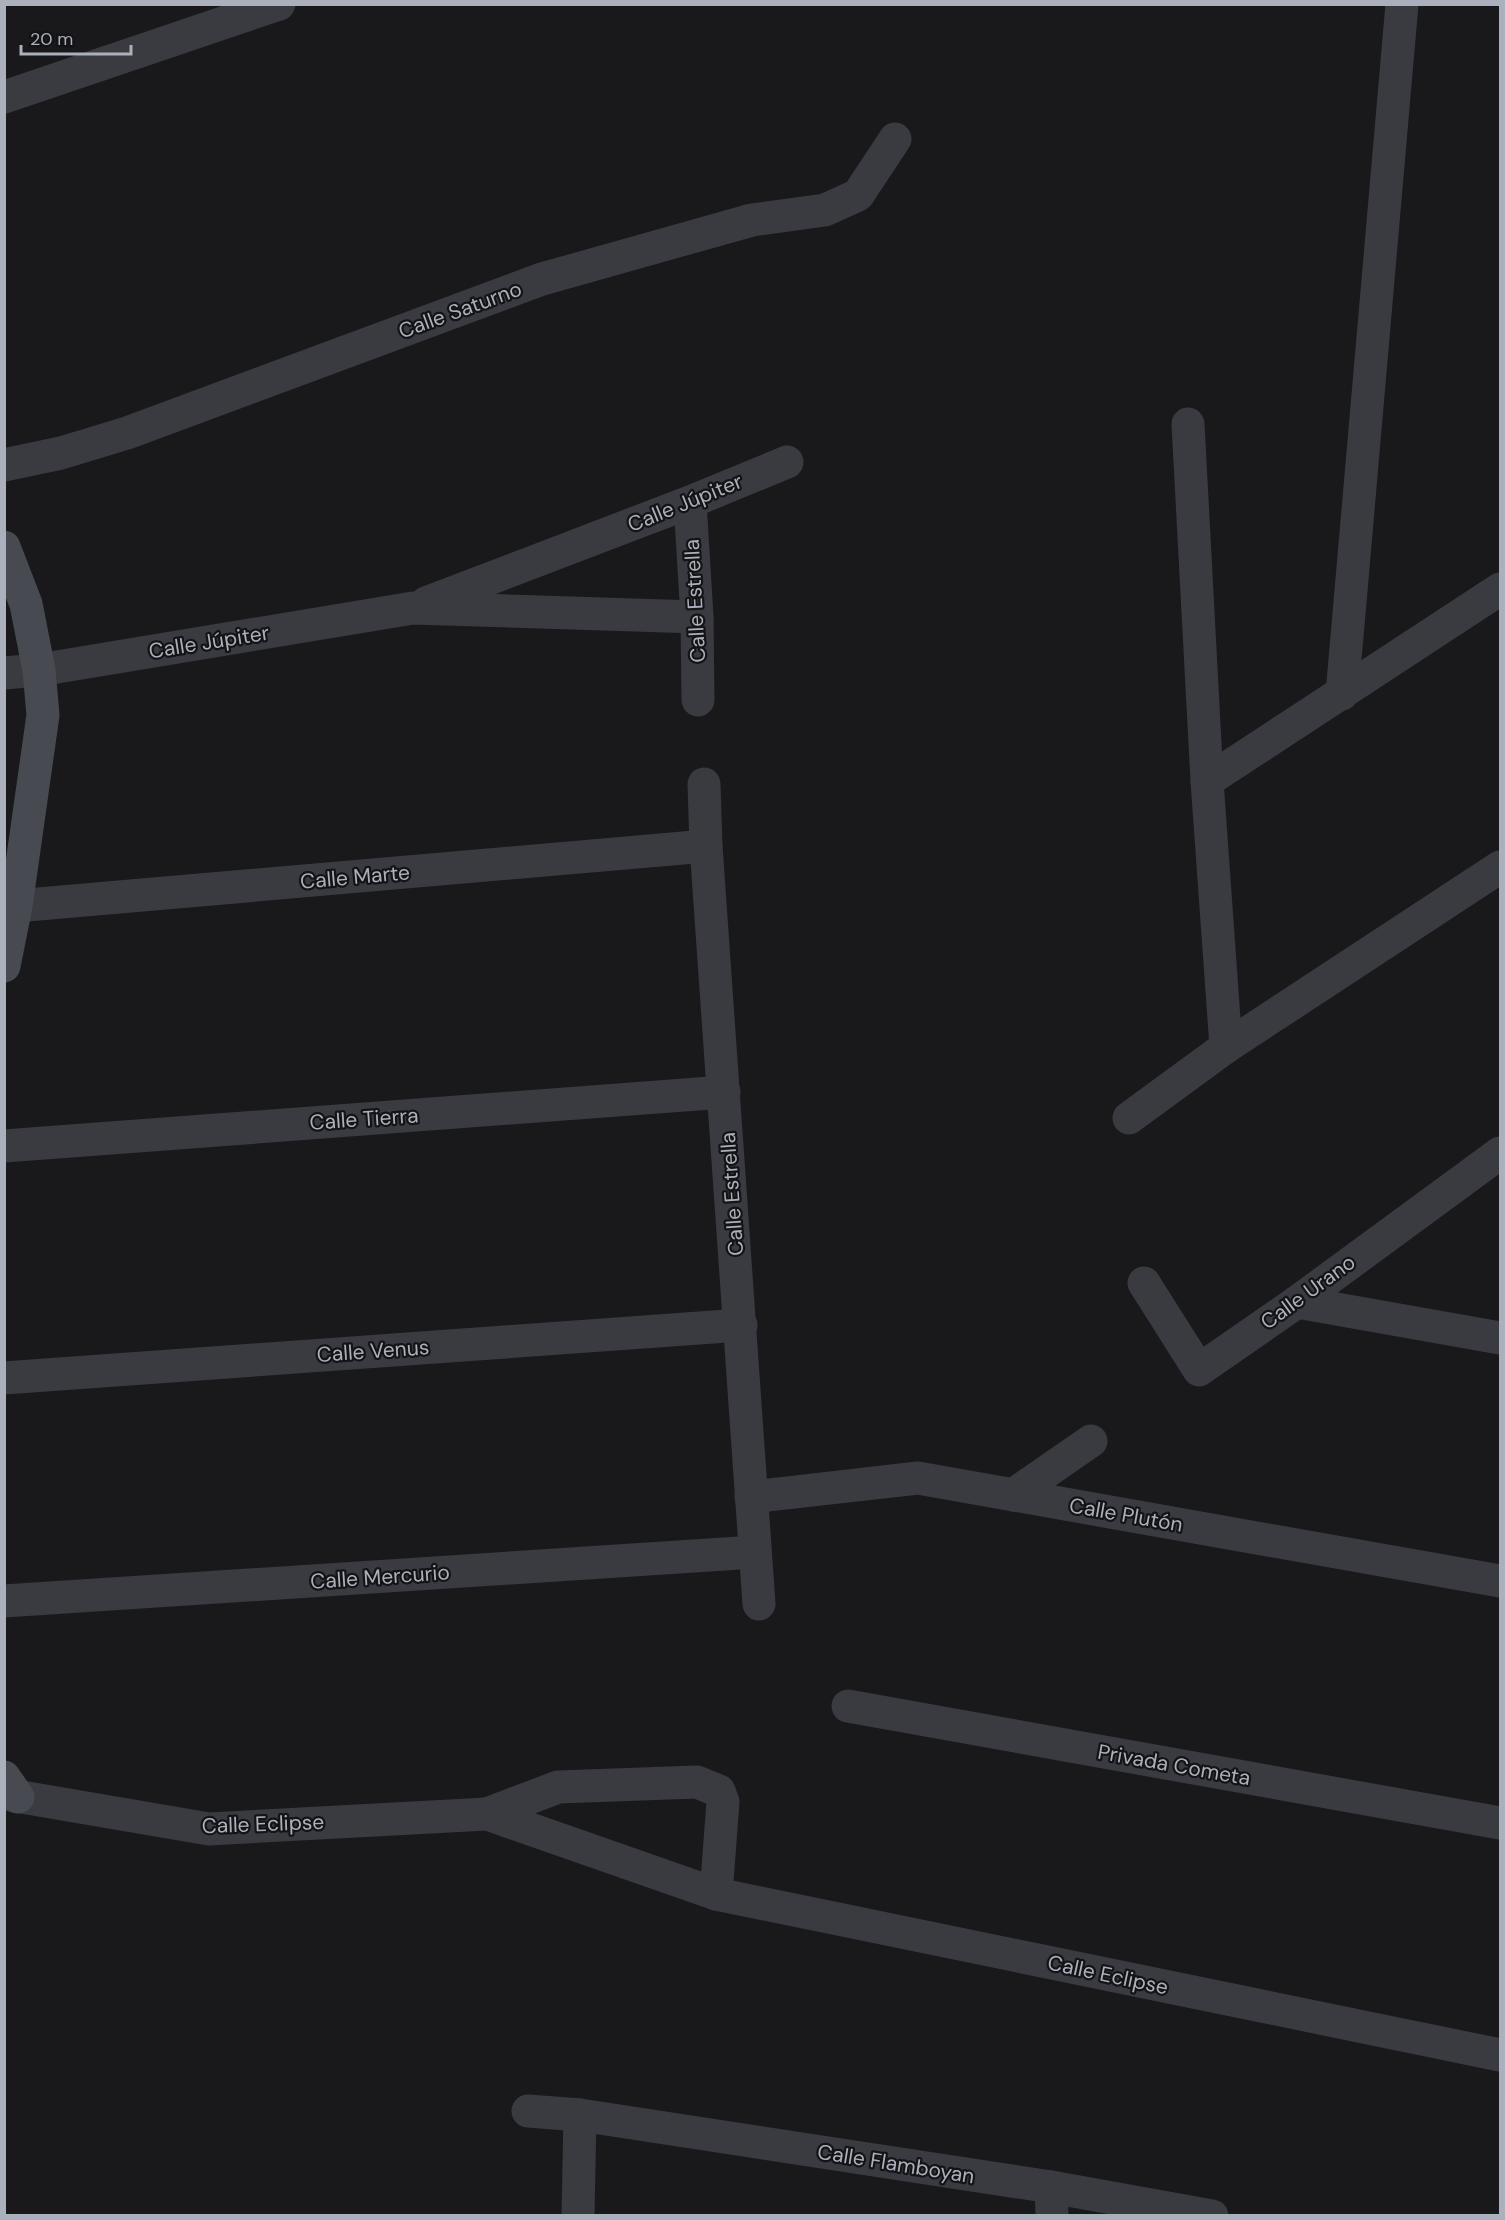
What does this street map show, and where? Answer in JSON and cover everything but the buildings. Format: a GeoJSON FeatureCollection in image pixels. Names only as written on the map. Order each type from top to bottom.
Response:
{"type":"FeatureCollection","features":[{"type":"Feature","properties":{"kind":"street"},"geometry":{"type":"LineString","coordinates":[[4,97],[279,4]]}},
{"type":"Feature","properties":{"kind":"street"},"geometry":{"type":"LineString","coordinates":[[1342,694],[1402,4]]}},
{"type":"Feature","properties":{"kind":"street","name":"Calle Saturno"},"geometry":{"type":"LineString","coordinates":[[4,465],[61,453],[127,433],[542,279],[752,220],[825,210],[858,195],[895,139]]}},
{"type":"Feature","properties":{"kind":"street"},"geometry":{"type":"LineString","coordinates":[[1188,423],[1207,781],[1226,1047]]}},
{"type":"Feature","properties":{"kind":"street","name":"Calle Júpiter"},"geometry":{"type":"LineString","coordinates":[[413,608],[690,502],[787,462]]}},
{"type":"Feature","properties":{"kind":"street","name":"Calle Estrella"},"geometry":{"type":"LineString","coordinates":[[690,502],[697,617],[698,700]]}},
{"type":"Feature","properties":{"kind":"street"},"geometry":{"type":"LineString","coordinates":[[4,547],[26,604],[39,670],[43,715],[10,907],[4,966]]}},
{"type":"Feature","properties":{"kind":"street"},"geometry":{"type":"LineString","coordinates":[[1207,781],[1500,589]]}},
{"type":"Feature","properties":{"kind":"street","name":"Calle Júpiter"},"geometry":{"type":"LineString","coordinates":[[4,674],[413,608],[697,617]]}},
{"type":"Feature","properties":{"kind":"street","name":"Calle Estrella"},"geometry":{"type":"LineString","coordinates":[[704,784],[706,846],[759,1605]]}},
{"type":"Feature","properties":{"kind":"street","name":"Calle Marte"},"geometry":{"type":"LineString","coordinates":[[10,907],[706,846]]}},
{"type":"Feature","properties":{"kind":"street"},"geometry":{"type":"LineString","coordinates":[[1129,1118],[1226,1047],[1500,867]]}},
{"type":"Feature","properties":{"kind":"street","name":"Calle Tierra"},"geometry":{"type":"LineString","coordinates":[[4,1146],[724,1092]]}},
{"type":"Feature","properties":{"kind":"street","name":"Calle Urano"},"geometry":{"type":"LineString","coordinates":[[1144,1283],[1199,1370],[1297,1302],[1500,1153]]}},
{"type":"Feature","properties":{"kind":"street"},"geometry":{"type":"LineString","coordinates":[[1297,1302],[1500,1338]]}},
{"type":"Feature","properties":{"kind":"street","name":"Calle Venus"},"geometry":{"type":"LineString","coordinates":[[4,1378],[741,1324]]}},
{"type":"Feature","properties":{"kind":"street"},"geometry":{"type":"LineString","coordinates":[[1013,1495],[1091,1442]]}},
{"type":"Feature","properties":{"kind":"street","name":"Calle Plutón"},"geometry":{"type":"LineString","coordinates":[[751,1497],[918,1478],[1500,1581]]}},
{"type":"Feature","properties":{"kind":"street","name":"Calle Mercurio"},"geometry":{"type":"LineString","coordinates":[[4,1601],[755,1552]]}},
{"type":"Feature","properties":{"kind":"street","name":"Privada Cometa"},"geometry":{"type":"LineString","coordinates":[[848,1706],[1500,1823]]}},
{"type":"Feature","properties":{"kind":"street","name":"Calle Eclipse"},"geometry":{"type":"LineString","coordinates":[[9,1789],[209,1829],[487,1814],[558,1787],[697,1782],[719,1791],[723,1802],[716,1894]]}},
{"type":"Feature","properties":{"kind":"street","name":"Calle Eclipse"},"geometry":{"type":"LineString","coordinates":[[487,1814],[716,1894],[1500,2055]]}},
{"type":"Feature","properties":{"kind":"street","name":"Calle Flamboyan"},"geometry":{"type":"LineString","coordinates":[[528,2111],[580,2115],[1051,2201],[1212,2216]]}},
{"type":"Feature","properties":{"kind":"street"},"geometry":{"type":"LineString","coordinates":[[578,2216],[580,2115]]}}]}
